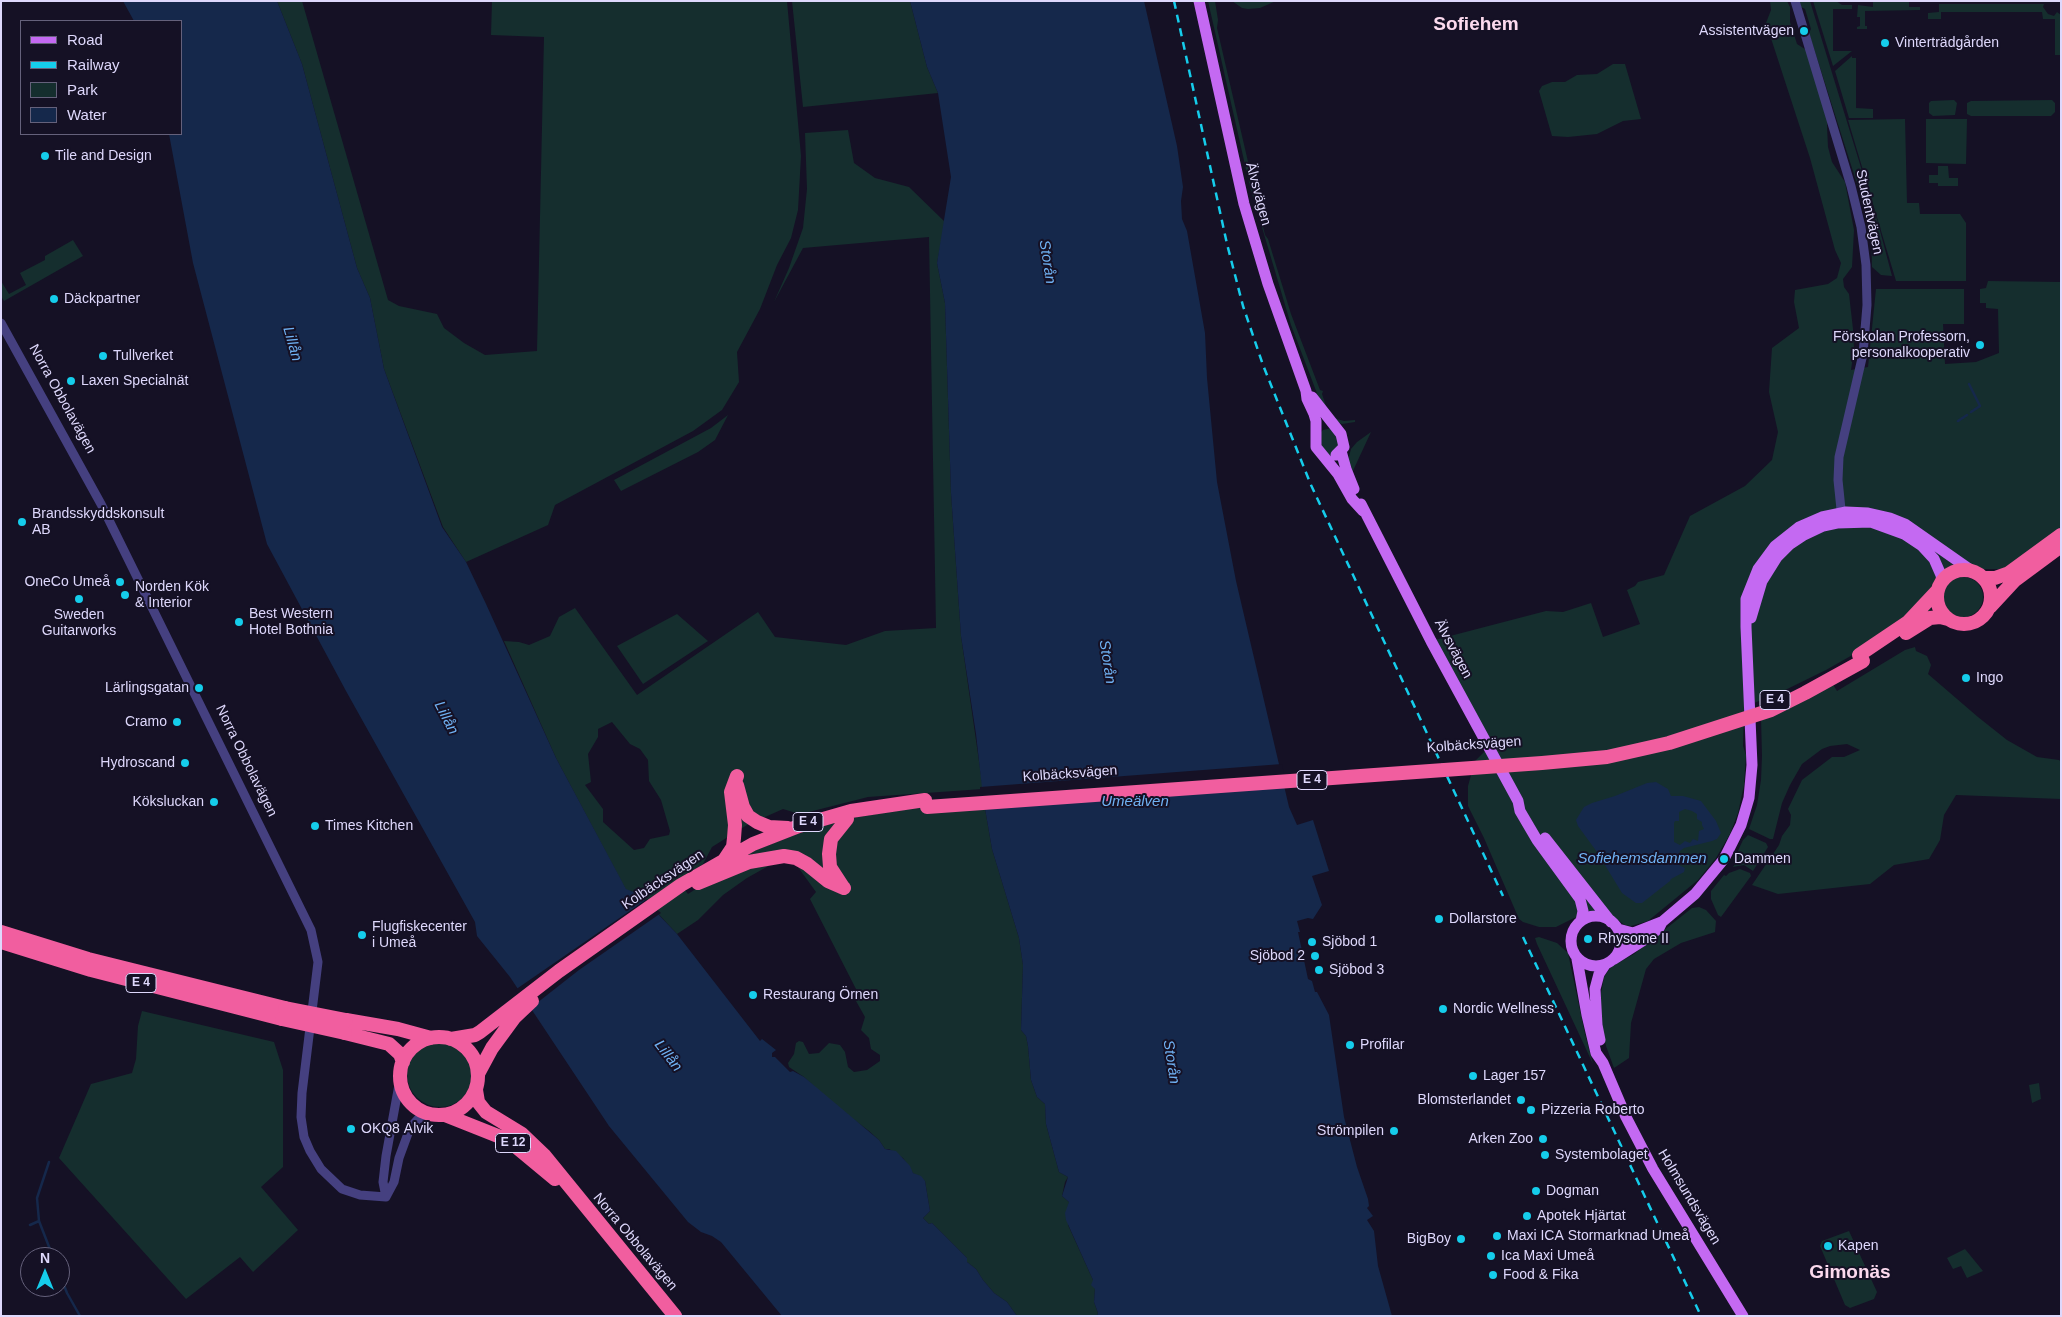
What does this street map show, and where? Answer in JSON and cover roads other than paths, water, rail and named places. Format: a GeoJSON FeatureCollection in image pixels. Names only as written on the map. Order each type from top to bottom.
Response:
{"type":"FeatureCollection","features":[{"type":"Feature","properties":{"kind":"highway","name":"E 4"},"geometry":{"type":"LineString","coordinates":[[1940,586],[1950,574],[1960,571],[1995,578],[2009,573],[2061,535]]}},
{"type":"Feature","properties":{"kind":"highway","name":"E 4"},"geometry":{"type":"LineString","coordinates":[[1948,619],[1960,624],[1976,622],[1982,618],[1989,607],[2015,580],[2061,546]]}},
{"type":"Feature","properties":{"kind":"highway"},"geometry":{"type":"LineString","coordinates":[[1979,575],[1988,586],[1991,595],[1989,607]]}},
{"type":"Feature","properties":{"kind":"highway"},"geometry":{"type":"LineString","coordinates":[[1940,586],[1937,601],[1941,612],[1948,619]]}},
{"type":"Feature","properties":{"kind":"highway","name":"Kolbäcksvägen"},"geometry":{"type":"LineString","coordinates":[[1862,656],[1908,622],[1940,586]]}},
{"type":"Feature","properties":{"kind":"highway","name":"Kolbäcksvägen"},"geometry":{"type":"LineString","coordinates":[[451,1039],[475,1035],[509,1015],[558,971],[724,860],[753,844],[790,828],[851,810],[1588,752],[1639,744],[1685,732],[1780,698],[1862,656],[1886,647],[1926,620],[1936,617],[1948,619]]}},
{"type":"Feature","properties":{"kind":"highway"},"geometry":{"type":"LineString","coordinates":[[724,860],[733,847],[736,825],[731,792],[737,776],[737,786],[743,808],[748,816],[757,822],[769,826],[790,828]]}},
{"type":"Feature","properties":{"kind":"highway","name":"Kolbäcksvägen"},"geometry":{"type":"LineString","coordinates":[[683,888],[698,883],[754,851],[802,832],[847,819],[926,804]]}},
{"type":"Feature","properties":{"kind":"highway"},"geometry":{"type":"LineString","coordinates":[[698,883],[749,862],[784,856],[796,858],[807,864],[828,881],[844,888],[830,867],[828,854],[832,839],[847,819]]}},
{"type":"Feature","properties":{"kind":"highway","name":"E 4"},"geometry":{"type":"LineString","coordinates":[[1,932],[88,959],[284,1014]]}},
{"type":"Feature","properties":{"kind":"highway","name":"E 4"},"geometry":{"type":"LineString","coordinates":[[1,942],[91,970],[284,1014],[346,1027],[398,1029],[431,1038],[451,1039],[467,1048],[473,1056],[478,1074],[476,1090]]}},
{"type":"Feature","properties":{"kind":"highway","name":"Kolbäcksvägen"},"geometry":{"type":"LineString","coordinates":[[478,1074],[509,1015]]}},
{"type":"Feature","properties":{"kind":"highway","name":"E 4"},"geometry":{"type":"LineString","coordinates":[[346,1027],[389,1044],[400,1054],[403,1062]]}},
{"type":"Feature","properties":{"kind":"highway"},"geometry":{"type":"LineString","coordinates":[[431,1038],[415,1046],[403,1062],[400,1079],[409,1101],[420,1110],[430,1114],[445,1115],[462,1108],[472,1098],[476,1090]]}},
{"type":"Feature","properties":{"kind":"highway","name":"Norra Obbolavägen"},"geometry":{"type":"LineString","coordinates":[[476,1090],[481,1106],[534,1144],[675,1316]]}},
{"type":"Feature","properties":{"kind":"highway","name":"Norra Obbolavägen"},"geometry":{"type":"LineString","coordinates":[[445,1115],[508,1140],[519,1147],[553,1178],[570,1189]]}},
{"type":"Feature","properties":{"kind":"main road","name":"Älvsvägen"},"geometry":{"type":"LineString","coordinates":[[1199,1],[1244,204],[1268,284],[1316,421],[1317,436]]}},
{"type":"Feature","properties":{"kind":"main road","name":"Älvsvägen"},"geometry":{"type":"LineString","coordinates":[[1306,390],[1337,430]]}},
{"type":"Feature","properties":{"kind":"main road"},"geometry":{"type":"LineString","coordinates":[[1332,428],[1337,430],[1344,440],[1342,451],[1335,456],[1322,455],[1316,447],[1317,436],[1323,430],[1332,428]]}},
{"type":"Feature","properties":{"kind":"main road","name":"Älvsvägen"},"geometry":{"type":"LineString","coordinates":[[1342,451],[1346,469],[1363,511],[1518,801],[1520,811],[1529,827],[1580,899],[1583,911],[1581,921]]}},
{"type":"Feature","properties":{"kind":"main road","name":"Älvsvägen"},"geometry":{"type":"LineString","coordinates":[[1322,455],[1341,479],[1352,499],[1363,511]]}},
{"type":"Feature","properties":{"kind":"main road"},"geometry":{"type":"LineString","coordinates":[[1662,922],[1655,922],[1643,930],[1633,933],[1596,916],[1581,921],[1574,929],[1571,942],[1573,952],[1577,959],[1585,964],[1596,966],[1610,962],[1647,938],[1659,928],[1662,922],[1695,894],[1719,867],[1734,842],[1746,811],[1752,782],[1748,636],[1762,581],[1777,557],[1789,545],[1804,535],[1842,517],[1868,513],[1897,520],[1979,575]]}},
{"type":"Feature","properties":{"kind":"main road"},"geometry":{"type":"LineString","coordinates":[[1842,517],[1872,522],[1904,534],[1922,546],[1934,559],[1942,574],[1940,586]]}},
{"type":"Feature","properties":{"kind":"main road","name":"Älvsvägen"},"geometry":{"type":"LineString","coordinates":[[1518,801],[1526,809],[1554,851],[1614,925]]}},
{"type":"Feature","properties":{"kind":"main road"},"geometry":{"type":"LineString","coordinates":[[1610,962],[1621,945],[1614,925]]}},
{"type":"Feature","properties":{"kind":"main road","name":"Holmsundsvägen"},"geometry":{"type":"LineString","coordinates":[[1577,959],[1586,1016],[1596,1053],[1603,1063],[1623,1110],[1653,1169],[1743,1316]]}},
{"type":"Feature","properties":{"kind":"main road","name":"Holmsundsvägen"},"geometry":{"type":"LineString","coordinates":[[1603,1063],[1597,1025],[1595,989],[1599,974],[1610,962]]}},
{"type":"Feature","properties":{"kind":"street","name":"Studentvägen"},"geometry":{"type":"LineString","coordinates":[[1795,1],[1851,186],[1861,227],[1866,265],[1863,354],[1839,457],[1838,480],[1842,517]]}},
{"type":"Feature","properties":{"kind":"street","name":"Norra Obbolavägen"},"geometry":{"type":"LineString","coordinates":[[1,323],[101,504],[310,930],[318,962],[302,1093],[304,1137],[310,1151],[321,1170],[342,1189],[360,1196],[386,1197]]}},
{"type":"Feature","properties":{"kind":"street"},"geometry":{"type":"LineString","coordinates":[[386,1197],[383,1182],[386,1156],[400,1079]]}},
{"type":"Feature","properties":{"kind":"street"},"geometry":{"type":"LineString","coordinates":[[386,1197],[394,1182],[398,1158],[410,1128],[418,1119],[430,1114]]}},
{"type":"Feature","properties":{"kind":"water","name":"Lillån"},"geometry":{"type":"Polygon","coordinates":[[[123,1],[277,1],[302,64],[357,268],[370,298],[384,369],[442,527],[466,562],[556,758],[626,889],[639,894],[677,934],[760,1041],[762,1039],[776,1050],[772,1053],[772,1057],[775,1057],[790,1072],[793,1071],[804,1077],[879,1140],[885,1149],[896,1151],[910,1166],[913,1173],[921,1176],[925,1181],[930,1211],[923,1218],[929,1224],[932,1223],[967,1258],[967,1262],[976,1269],[994,1293],[1007,1302],[1017,1316],[782,1316],[721,1242],[701,1232],[688,1222],[609,1126],[510,977],[477,936],[475,922],[346,691],[267,544],[193,263],[169,135],[182,135],[182,20],[133,20],[123,1]]]}},
{"type":"Feature","properties":{"kind":"water","name":"Umeälven"},"geometry":{"type":"Polygon","coordinates":[[[910,1],[1144,1],[1177,146],[1183,187],[1181,201],[1182,219],[1187,231],[1205,333],[1207,378],[1217,482],[1236,581],[1289,807],[1297,825],[1313,820],[1329,871],[1312,876],[1322,905],[1313,919],[1308,918],[1297,921],[1300,932],[1298,932],[1308,979],[1312,981],[1315,992],[1317,992],[1329,1015],[1344,1117],[1357,1167],[1368,1199],[1369,1206],[1367,1208],[1373,1216],[1367,1220],[1374,1231],[1378,1266],[1392,1316],[1097,1316],[1098,1313],[1094,1302],[1095,1289],[1091,1285],[1093,1280],[1066,1220],[1065,1213],[1069,1202],[1062,1196],[1068,1177],[1059,1172],[1046,1124],[1045,1104],[1037,1097],[1031,1080],[1026,1036],[1021,1030],[1023,965],[1019,938],[992,849],[983,797],[976,734],[961,636],[951,493],[945,303],[937,263],[951,177],[938,93],[927,67],[910,1]]]}},
{"type":"Feature","properties":{"kind":"water","name":"Sofiehemsdammen"},"geometry":{"type":"Polygon","coordinates":[[[1656,782],[1668,789],[1671,796],[1683,796],[1701,801],[1716,821],[1721,833],[1717,839],[1684,848],[1680,851],[1677,859],[1679,865],[1685,868],[1684,872],[1671,879],[1642,903],[1636,903],[1622,893],[1597,852],[1578,826],[1576,820],[1584,807],[1647,783],[1656,782]],[[1685,809],[1679,812],[1679,821],[1674,823],[1674,842],[1680,845],[1685,841],[1690,843],[1693,839],[1698,841],[1699,831],[1704,829],[1702,822],[1697,819],[1697,814],[1685,809]]]}},
{"type":"Feature","properties":{"kind":"waterway"},"geometry":{"type":"LineString","coordinates":[[1969,384],[1980,406],[1971,412]]}},
{"type":"Feature","properties":{"kind":"waterway"},"geometry":{"type":"LineString","coordinates":[[1958,421],[1967,415]]}},
{"type":"Feature","properties":{"kind":"waterway"},"geometry":{"type":"LineString","coordinates":[[39,1221],[37,1198],[49,1162]]}},
{"type":"Feature","properties":{"kind":"waterway"},"geometry":{"type":"LineString","coordinates":[[30,1225],[39,1221],[49,1247]]}},
{"type":"Feature","properties":{"kind":"waterway"},"geometry":{"type":"LineString","coordinates":[[69,1297],[80,1316]]}},
{"type":"Feature","properties":{"kind":"railway"},"geometry":{"type":"LineString","coordinates":[[1174,1],[1227,244],[1243,306],[1263,365],[1311,485],[1503,896]]}},
{"type":"Feature","properties":{"kind":"railway"},"geometry":{"type":"LineString","coordinates":[[1523,937],[1701,1316]]}},
{"type":"Feature","properties":{"kind":"place","name":"Assistentvägen"},"geometry":{"type":"Point","coordinates":[1804,31]}},
{"type":"Feature","properties":{"kind":"place","name":"Vinterträdgården"},"geometry":{"type":"Point","coordinates":[1885,43]}},
{"type":"Feature","properties":{"kind":"place","name":"Tile and Design"},"geometry":{"type":"Point","coordinates":[45,156]}},
{"type":"Feature","properties":{"kind":"place","name":"Däckpartner"},"geometry":{"type":"Point","coordinates":[54,299]}},
{"type":"Feature","properties":{"kind":"place","name":"Förskolan Professorn, personalkooperativ"},"geometry":{"type":"Point","coordinates":[1980,345]}},
{"type":"Feature","properties":{"kind":"place","name":"Tullverket"},"geometry":{"type":"Point","coordinates":[103,356]}},
{"type":"Feature","properties":{"kind":"place","name":"Laxen Specialnät"},"geometry":{"type":"Point","coordinates":[71,381]}},
{"type":"Feature","properties":{"kind":"place","name":"Brandsskyddskonsult AB"},"geometry":{"type":"Point","coordinates":[22,522]}},
{"type":"Feature","properties":{"kind":"place","name":"OneCo Umeå"},"geometry":{"type":"Point","coordinates":[120,582]}},
{"type":"Feature","properties":{"kind":"place","name":"Norden Kök & Interior"},"geometry":{"type":"Point","coordinates":[125,595]}},
{"type":"Feature","properties":{"kind":"place","name":"Sweden Guitarworks"},"geometry":{"type":"Point","coordinates":[79,599]}},
{"type":"Feature","properties":{"kind":"place","name":"Best Western Hotel Bothnia"},"geometry":{"type":"Point","coordinates":[239,622]}},
{"type":"Feature","properties":{"kind":"place","name":"Ingo"},"geometry":{"type":"Point","coordinates":[1966,678]}},
{"type":"Feature","properties":{"kind":"place","name":"Lärlingsgatan"},"geometry":{"type":"Point","coordinates":[199,688]}},
{"type":"Feature","properties":{"kind":"place","name":"Cramo"},"geometry":{"type":"Point","coordinates":[177,722]}},
{"type":"Feature","properties":{"kind":"place","name":"Hydroscand"},"geometry":{"type":"Point","coordinates":[185,763]}},
{"type":"Feature","properties":{"kind":"place","name":"Köksluckan"},"geometry":{"type":"Point","coordinates":[214,802]}},
{"type":"Feature","properties":{"kind":"place","name":"Times Kitchen"},"geometry":{"type":"Point","coordinates":[315,826]}},
{"type":"Feature","properties":{"kind":"place","name":"Dammen"},"geometry":{"type":"Point","coordinates":[1724,859]}},
{"type":"Feature","properties":{"kind":"place","name":"Dollarstore"},"geometry":{"type":"Point","coordinates":[1439,919]}},
{"type":"Feature","properties":{"kind":"place","name":"Flugfiskecenter i Umeå"},"geometry":{"type":"Point","coordinates":[362,935]}},
{"type":"Feature","properties":{"kind":"place","name":"Rhysome II"},"geometry":{"type":"Point","coordinates":[1588,939]}},
{"type":"Feature","properties":{"kind":"place","name":"Sjöbod 1"},"geometry":{"type":"Point","coordinates":[1312,942]}},
{"type":"Feature","properties":{"kind":"place","name":"Sjöbod 2"},"geometry":{"type":"Point","coordinates":[1315,956]}},
{"type":"Feature","properties":{"kind":"place","name":"Sjöbod 3"},"geometry":{"type":"Point","coordinates":[1319,970]}},
{"type":"Feature","properties":{"kind":"place","name":"Restaurang Örnen"},"geometry":{"type":"Point","coordinates":[753,995]}},
{"type":"Feature","properties":{"kind":"place","name":"Nordic Wellness"},"geometry":{"type":"Point","coordinates":[1443,1009]}},
{"type":"Feature","properties":{"kind":"place","name":"Profilar"},"geometry":{"type":"Point","coordinates":[1350,1045]}},
{"type":"Feature","properties":{"kind":"place","name":"Lager 157"},"geometry":{"type":"Point","coordinates":[1473,1076]}},
{"type":"Feature","properties":{"kind":"place","name":"Blomsterlandet"},"geometry":{"type":"Point","coordinates":[1521,1100]}},
{"type":"Feature","properties":{"kind":"place","name":"Pizzeria Roberto"},"geometry":{"type":"Point","coordinates":[1531,1110]}},
{"type":"Feature","properties":{"kind":"place","name":"OKQ8 Alvik"},"geometry":{"type":"Point","coordinates":[351,1129]}},
{"type":"Feature","properties":{"kind":"place","name":"Strömpilen"},"geometry":{"type":"Point","coordinates":[1394,1131]}},
{"type":"Feature","properties":{"kind":"place","name":"Arken Zoo"},"geometry":{"type":"Point","coordinates":[1543,1139]}},
{"type":"Feature","properties":{"kind":"place","name":"Systembolaget"},"geometry":{"type":"Point","coordinates":[1545,1155]}},
{"type":"Feature","properties":{"kind":"place","name":"Dogman"},"geometry":{"type":"Point","coordinates":[1536,1191]}},
{"type":"Feature","properties":{"kind":"place","name":"Apotek Hjärtat"},"geometry":{"type":"Point","coordinates":[1527,1216]}},
{"type":"Feature","properties":{"kind":"place","name":"Maxi ICA Stormarknad Umeå"},"geometry":{"type":"Point","coordinates":[1497,1236]}},
{"type":"Feature","properties":{"kind":"place","name":"BigBoy"},"geometry":{"type":"Point","coordinates":[1461,1239]}},
{"type":"Feature","properties":{"kind":"place","name":"Kapen"},"geometry":{"type":"Point","coordinates":[1828,1246]}},
{"type":"Feature","properties":{"kind":"place","name":"Ica Maxi Umeå"},"geometry":{"type":"Point","coordinates":[1491,1256]}},
{"type":"Feature","properties":{"kind":"place","name":"Food & Fika"},"geometry":{"type":"Point","coordinates":[1493,1275]}},
{"type":"Feature","properties":{"kind":"district","name":"Sofiehem"},"geometry":{"type":"Point","coordinates":[1476,25]}},
{"type":"Feature","properties":{"kind":"district","name":"Gimonäs"},"geometry":{"type":"Point","coordinates":[1850,1273]}},
{"type":"Feature","properties":{"kind":"water label","name":"Storån"},"geometry":{"type":"Point","coordinates":[1047,262]}},
{"type":"Feature","properties":{"kind":"water label","name":"Storån"},"geometry":{"type":"Point","coordinates":[1107,662]}},
{"type":"Feature","properties":{"kind":"water label","name":"Storån"},"geometry":{"type":"Point","coordinates":[1171,1062]}}]}
